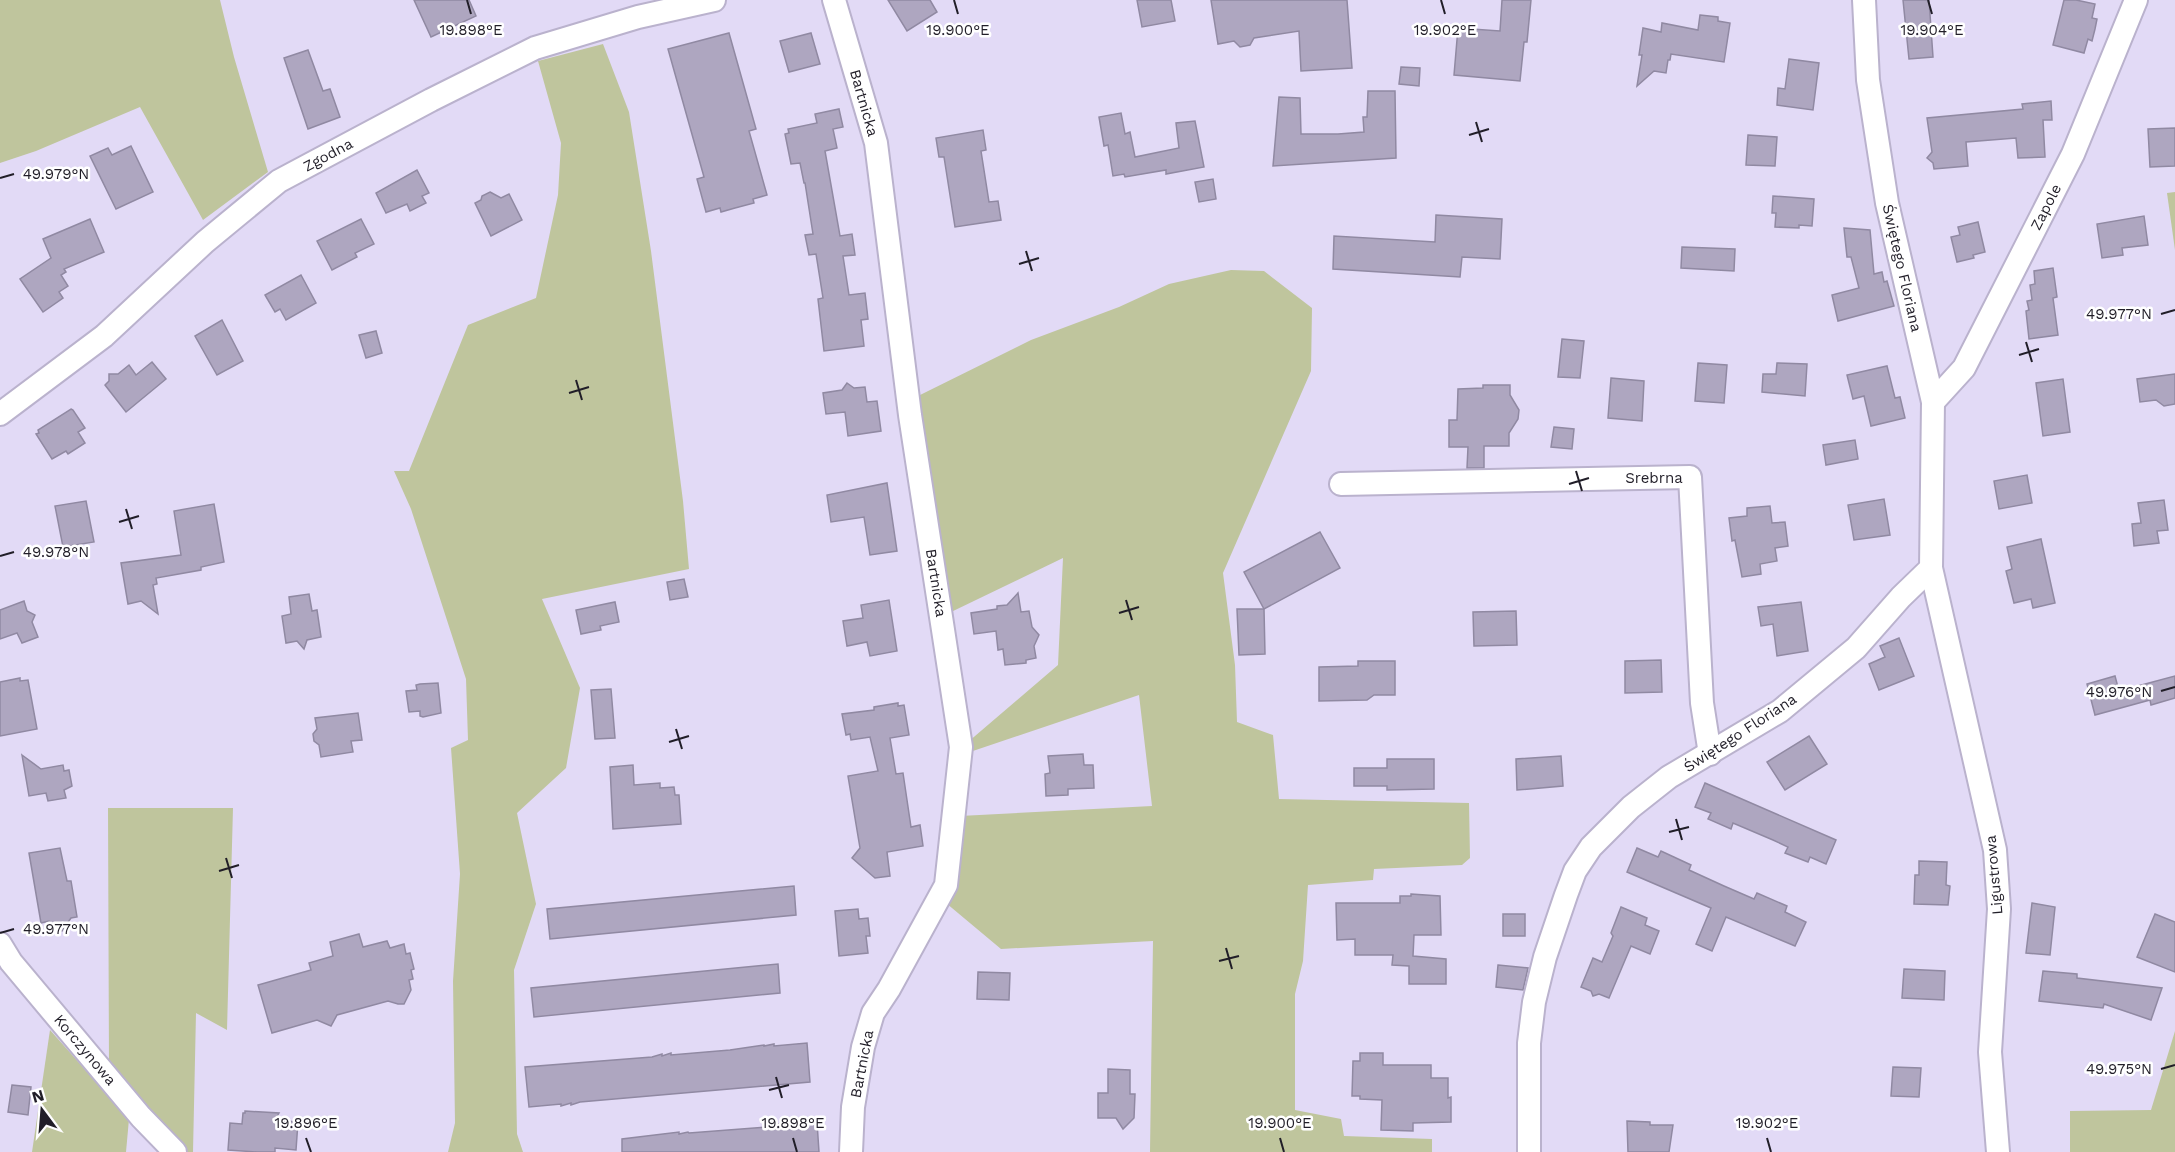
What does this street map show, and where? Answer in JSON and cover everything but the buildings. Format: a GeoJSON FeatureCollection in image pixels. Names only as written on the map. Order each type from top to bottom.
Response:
{"type":"FeatureCollection","features":[{"type":"Feature","properties":{"kind":"street","name":"Zgodna"},"geometry":{"type":"LineString","coordinates":[[0,414],[104,336],[205,242],[279,181],[431,100],[535,48],[638,17],[714,0]]}},
{"type":"Feature","properties":{"kind":"street","name":"Bartnicka"},"geometry":{"type":"LineString","coordinates":[[834,0],[876,143],[910,415],[961,747],[946,885],[889,989],[873,1013],[863,1047],[853,1107],[851,1152]]}},
{"type":"Feature","properties":{"kind":"street","name":"Świętego Floriana"},"geometry":{"type":"LineString","coordinates":[[1529,1152],[1529,1043],[1534,1002],[1545,957],[1575,872],[1591,847],[1631,807],[1670,777],[1780,711],[1856,648],[1901,597],[1931,568],[1933,402],[1887,203],[1868,80],[1864,0]]}},
{"type":"Feature","properties":{"kind":"street","name":"Zapole"},"geometry":{"type":"LineString","coordinates":[[1933,402],[1964,368],[2068,164],[2136,0]]}},
{"type":"Feature","properties":{"kind":"street","name":"Srebrna"},"geometry":{"type":"LineString","coordinates":[[1341,484],[1690,477],[1702,703],[1710,754]]}},
{"type":"Feature","properties":{"kind":"street","name":"Ligustrowa"},"geometry":{"type":"LineString","coordinates":[[1931,568],[1995,850],[1999,909],[1990,1052],[1998,1152]]}},
{"type":"Feature","properties":{"kind":"street","name":"Korczynowa"},"geometry":{"type":"LineString","coordinates":[[0,944],[24,978],[138,1114],[175,1152]]}},
{"type":"Feature","properties":{"kind":"green space"},"geometry":{"type":"Polygon","coordinates":[[[0,0],[220,0],[234,57],[268,172],[203,220],[140,107],[36,151],[0,163],[0,0]]]}},
{"type":"Feature","properties":{"kind":"green space"},"geometry":{"type":"Polygon","coordinates":[[[603,44],[629,112],[651,251],[683,501],[689,569],[542,599],[580,688],[566,768],[517,813],[536,904],[514,970],[517,1134],[523,1152],[448,1152],[455,1123],[453,981],[460,874],[451,748],[468,740],[466,679],[411,509],[394,471],[409,471],[468,325],[536,298],[558,195],[561,143],[538,61],[603,44]]]}},
{"type":"Feature","properties":{"kind":"green space"},"geometry":{"type":"Polygon","coordinates":[[[2175,192],[2175,250],[2167,193],[2175,192]]]}},
{"type":"Feature","properties":{"kind":"green space"},"geometry":{"type":"Polygon","coordinates":[[[1231,270],[1264,271],[1312,308],[1311,371],[1223,573],[1235,665],[1237,722],[1273,735],[1279,799],[1469,803],[1470,858],[1462,865],[1374,869],[1373,880],[1308,885],[1303,961],[1295,994],[1295,1110],[1341,1119],[1344,1136],[1432,1139],[1432,1152],[1150,1152],[1153,941],[1001,949],[946,903],[960,816],[1152,806],[1139,695],[967,753],[968,742],[1058,665],[1063,558],[949,613],[916,397],[1031,340],[1119,307],[1169,284],[1231,270]]]}},
{"type":"Feature","properties":{"kind":"green space"},"geometry":{"type":"Polygon","coordinates":[[[108,808],[233,808],[227,1030],[196,1013],[193,1152],[187,1152],[109,1068],[108,808]]]}},
{"type":"Feature","properties":{"kind":"green space"},"geometry":{"type":"Polygon","coordinates":[[[50,1030],[129,1119],[126,1152],[32,1152],[50,1030]]]}},
{"type":"Feature","properties":{"kind":"green space"},"geometry":{"type":"Polygon","coordinates":[[[2175,1031],[2175,1152],[2070,1152],[2070,1111],[2151,1110],[2175,1031]]]}}]}
